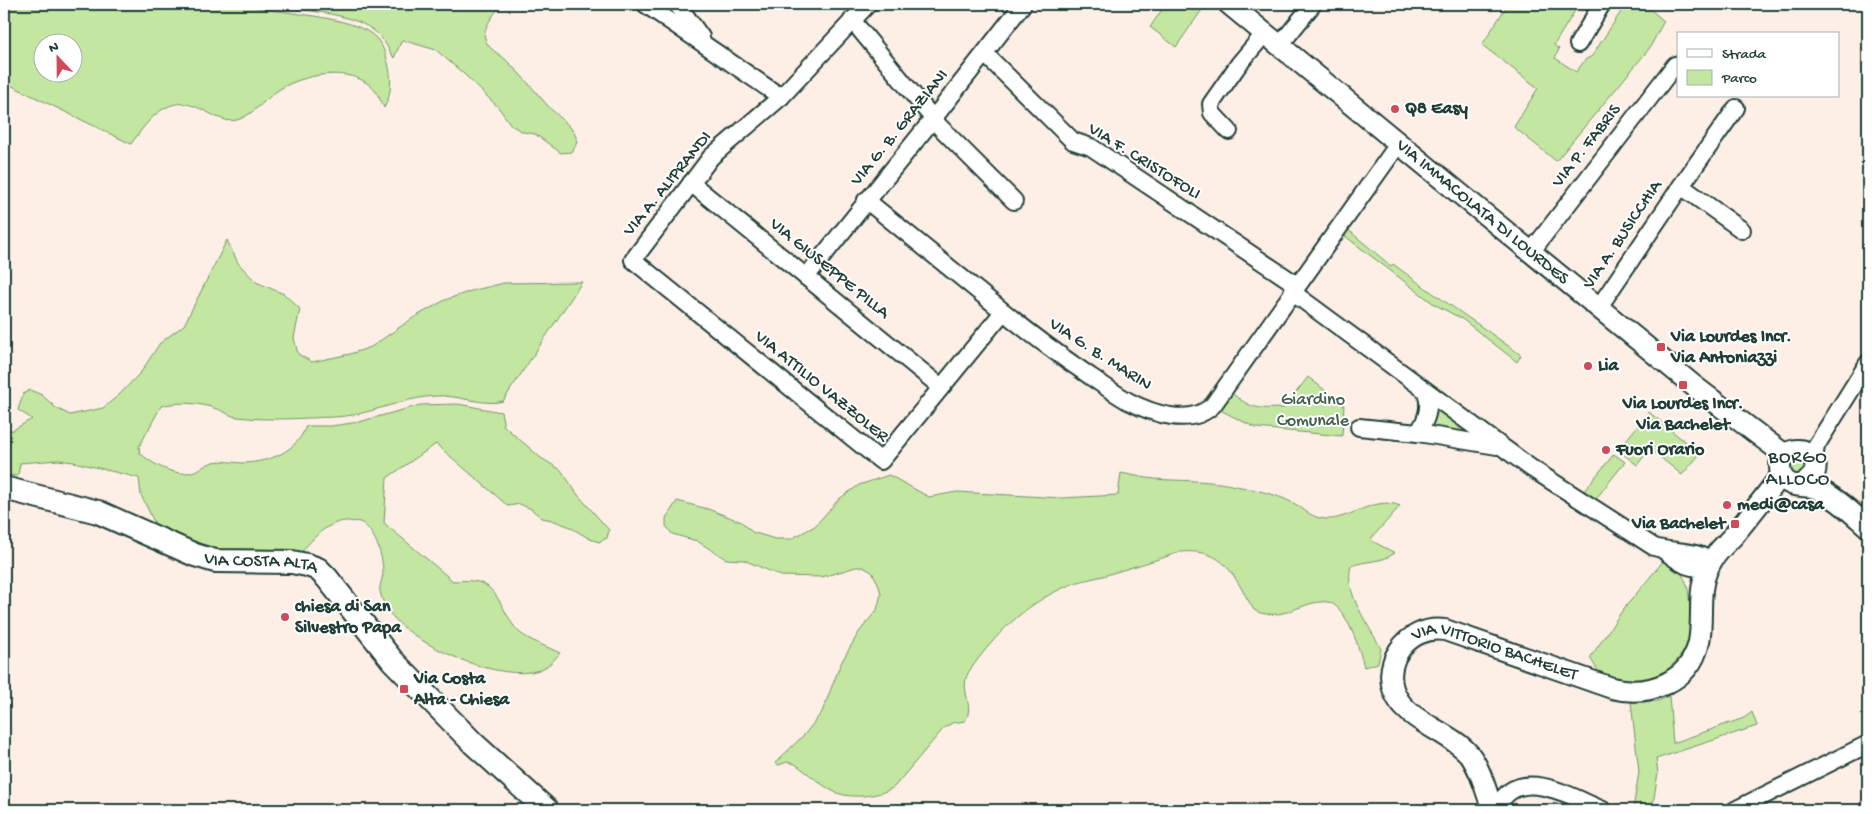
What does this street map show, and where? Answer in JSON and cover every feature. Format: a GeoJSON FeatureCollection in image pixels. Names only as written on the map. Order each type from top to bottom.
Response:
{"type":"FeatureCollection","features":[{"type":"Feature","properties":{"kind":"main road","name":"VIA COSTA ALTA"},"geometry":{"type":"LineString","coordinates":[[4,488],[98,512],[195,555],[215,561],[292,562],[318,569],[392,660],[474,744],[547,810]]}},
{"type":"Feature","properties":{"kind":"street"},"geometry":{"type":"LineString","coordinates":[[646,4],[781,97]]}},
{"type":"Feature","properties":{"kind":"street"},"geometry":{"type":"LineString","coordinates":[[677,4],[706,45]]}},
{"type":"Feature","properties":{"kind":"street","name":"VIA A. ALIPRANDI"},"geometry":{"type":"LineString","coordinates":[[633,260],[717,150],[781,97],[868,4]]}},
{"type":"Feature","properties":{"kind":"street","name":"VIA G. B. GRAZIANI"},"geometry":{"type":"LineString","coordinates":[[806,276],[1023,4]]}},
{"type":"Feature","properties":{"kind":"street","name":"VIA IMMACOLATA DI LOURDES"},"geometry":{"type":"LineString","coordinates":[[1229,4],[1735,418],[1786,471],[1827,494],[1868,527]]}},
{"type":"Feature","properties":{"kind":"street"},"geometry":{"type":"LineString","coordinates":[[1230,131],[1212,113],[1211,104],[1239,64],[1273,39],[1313,4]]}},
{"type":"Feature","properties":{"kind":"street"},"geometry":{"type":"LineString","coordinates":[[1578,44],[1602,4]]}},
{"type":"Feature","properties":{"kind":"street"},"geometry":{"type":"LineString","coordinates":[[852,20],[933,119],[1014,201]]}},
{"type":"Feature","properties":{"kind":"street","name":"VIA F. CRISTOFOLI"},"geometry":{"type":"LineString","coordinates":[[985,54],[1073,141],[1091,147],[1295,288]]}},
{"type":"Feature","properties":{"kind":"street","name":"VIA P. FABRIS"},"geometry":{"type":"LineString","coordinates":[[1531,252],[1675,65]]}},
{"type":"Feature","properties":{"kind":"street","name":"VIA A. BUSICCHIA"},"geometry":{"type":"LineString","coordinates":[[1599,308],[1736,108]]}},
{"type":"Feature","properties":{"kind":"street","name":"VIA G. B. MARIN"},"geometry":{"type":"LineString","coordinates":[[866,200],[1040,342],[1129,401],[1173,416],[1192,416],[1207,411],[1213,405],[1399,143]]}},
{"type":"Feature","properties":{"kind":"street","name":"VIA GIUSEPPE PILLA"},"geometry":{"type":"LineString","coordinates":[[691,183],[941,387]]}},
{"type":"Feature","properties":{"kind":"street","name":"VIA A. BUSICCHIA"},"geometry":{"type":"LineString","coordinates":[[1681,186],[1742,230]]}},
{"type":"Feature","properties":{"kind":"street","name":"VIA ATTILIO VAZZOLER"},"geometry":{"type":"LineString","coordinates":[[633,260],[881,461],[1004,312]]}},
{"type":"Feature","properties":{"kind":"street"},"geometry":{"type":"LineString","coordinates":[[1295,288],[1426,392],[1556,486],[1654,547],[1689,559],[1702,555],[1710,564]]}},
{"type":"Feature","properties":{"kind":"street"},"geometry":{"type":"LineString","coordinates":[[1786,471],[1796,450],[1813,457],[1868,363]]}},
{"type":"Feature","properties":{"kind":"street"},"geometry":{"type":"LineString","coordinates":[[1418,433],[1428,414],[1429,402],[1426,392]]}},
{"type":"Feature","properties":{"kind":"street"},"geometry":{"type":"LineString","coordinates":[[1359,427],[1418,433],[1502,447]]}},
{"type":"Feature","properties":{"kind":"street","name":"VIA IMMACOLATA DI LOURDES"},"geometry":{"type":"LineString","coordinates":[[1813,457],[1827,494]]}},
{"type":"Feature","properties":{"kind":"street","name":"VIA VITTORIO BACHELET"},"geometry":{"type":"LineString","coordinates":[[1494,810],[1478,771],[1468,754],[1412,713],[1398,700],[1393,687],[1392,674],[1394,660],[1401,646],[1421,632],[1436,628],[1612,688],[1629,692],[1646,691],[1660,687],[1674,679],[1690,662],[1699,644],[1702,587],[1710,564],[1786,471],[1810,480],[1813,457]]}},
{"type":"Feature","properties":{"kind":"street"},"geometry":{"type":"LineString","coordinates":[[1689,559],[1730,539]]}},
{"type":"Feature","properties":{"kind":"street"},"geometry":{"type":"LineString","coordinates":[[1689,559],[1701,598]]}},
{"type":"Feature","properties":{"kind":"street"},"geometry":{"type":"LineString","coordinates":[[1735,810],[1868,744]]}},
{"type":"Feature","properties":{"kind":"street"},"geometry":{"type":"LineString","coordinates":[[1494,810],[1510,792],[1528,785],[1551,788],[1603,810]]}},
{"type":"Feature","properties":{"kind":"green space"},"geometry":{"type":"Polygon","coordinates":[[[4,4],[240,4],[351,24],[377,39],[383,48],[391,80],[389,97],[384,108],[375,91],[367,83],[347,75],[323,75],[289,84],[246,116],[231,121],[196,107],[176,104],[165,108],[155,115],[131,144],[4,82],[4,4]]]}},
{"type":"Feature","properties":{"kind":"green space"},"geometry":{"type":"Polygon","coordinates":[[[256,4],[501,4],[486,29],[486,42],[512,65],[548,106],[571,128],[577,139],[575,147],[572,152],[561,153],[535,134],[523,132],[511,125],[498,107],[436,50],[402,40],[394,58],[379,35],[368,26],[354,20],[321,12],[256,4]]]}},
{"type":"Feature","properties":{"kind":"green space"},"geometry":{"type":"Polygon","coordinates":[[[1166,4],[1206,4],[1176,47],[1150,27],[1166,4]]]}},
{"type":"Feature","properties":{"kind":"green space"},"geometry":{"type":"Polygon","coordinates":[[[1508,4],[1579,4],[1554,45],[1559,49],[1555,58],[1576,72],[1585,60],[1592,56],[1626,4],[1644,4],[1664,21],[1649,49],[1556,161],[1514,127],[1538,88],[1482,45],[1508,4]]]}},
{"type":"Feature","properties":{"kind":"green space"},"geometry":{"type":"Polygon","coordinates":[[[1345,227],[1391,266],[1393,264],[1521,355],[1517,362],[1462,319],[1434,304],[1341,233],[1345,227]]]}},
{"type":"Feature","properties":{"kind":"green space"},"geometry":{"type":"Polygon","coordinates":[[[227,240],[238,263],[256,282],[284,294],[300,309],[294,338],[298,354],[312,362],[350,354],[371,347],[413,318],[445,300],[471,291],[504,283],[582,282],[503,401],[479,402],[443,396],[422,397],[347,416],[274,419],[235,417],[204,405],[175,404],[161,406],[139,447],[140,453],[157,465],[178,473],[185,473],[195,471],[213,462],[244,463],[272,458],[296,443],[306,426],[331,426],[359,422],[420,405],[458,404],[501,412],[504,426],[541,458],[561,470],[578,495],[609,530],[607,538],[599,542],[568,526],[542,518],[531,509],[520,504],[508,506],[436,444],[387,478],[384,523],[453,581],[473,581],[486,585],[496,595],[519,632],[533,641],[560,653],[548,665],[539,670],[523,673],[483,667],[441,651],[406,629],[391,615],[383,602],[380,591],[383,572],[380,551],[370,531],[360,522],[341,522],[327,527],[300,554],[224,552],[204,548],[157,528],[141,495],[139,478],[74,462],[58,460],[20,463],[18,476],[4,475],[4,431],[13,430],[32,419],[18,410],[23,394],[30,390],[42,395],[56,408],[70,415],[103,408],[119,395],[141,372],[160,343],[184,325],[227,240]]]}},
{"type":"Feature","properties":{"kind":"green space","name":"Giardino Comunale"},"geometry":{"type":"Polygon","coordinates":[[[1308,377],[1344,405],[1342,436],[1256,428],[1218,409],[1230,392],[1255,407],[1284,408],[1308,377]]]}},
{"type":"Feature","properties":{"kind":"green space"},"geometry":{"type":"Polygon","coordinates":[[[1436,407],[1461,426],[1459,431],[1432,429],[1430,425],[1436,407]]]}},
{"type":"Feature","properties":{"kind":"green space"},"geometry":{"type":"Polygon","coordinates":[[[1649,412],[1700,454],[1682,475],[1650,449],[1637,465],[1618,450],[1649,412]]]}},
{"type":"Feature","properties":{"kind":"green space"},"geometry":{"type":"Polygon","coordinates":[[[1614,454],[1625,462],[1595,500],[1583,492],[1614,454]]]}},
{"type":"Feature","properties":{"kind":"green space"},"geometry":{"type":"Polygon","coordinates":[[[1797,454],[1811,468],[1793,480],[1786,462],[1797,454]]]}},
{"type":"Feature","properties":{"kind":"green space"},"geometry":{"type":"Polygon","coordinates":[[[1121,473],[1155,479],[1222,483],[1255,490],[1286,500],[1320,518],[1340,517],[1379,504],[1390,503],[1400,506],[1370,540],[1395,553],[1379,560],[1351,566],[1351,587],[1354,598],[1381,649],[1378,663],[1364,667],[1352,630],[1335,605],[1328,602],[1312,603],[1279,614],[1258,612],[1254,610],[1233,575],[1218,559],[1208,554],[1180,552],[1072,584],[1035,603],[1000,633],[970,670],[965,683],[969,709],[965,721],[952,723],[944,728],[894,787],[882,793],[859,796],[844,795],[827,787],[795,764],[787,762],[779,765],[775,763],[805,734],[822,712],[841,663],[859,632],[877,610],[881,594],[872,572],[863,567],[856,567],[822,577],[781,576],[744,560],[726,559],[697,541],[672,534],[666,526],[666,518],[677,501],[708,509],[742,522],[752,532],[775,539],[791,539],[815,526],[839,499],[859,485],[889,475],[929,497],[957,492],[1062,498],[1118,495],[1121,473]]]}},
{"type":"Feature","properties":{"kind":"green space"},"geometry":{"type":"Polygon","coordinates":[[[1665,559],[1678,570],[1687,585],[1691,627],[1685,649],[1671,666],[1653,677],[1631,680],[1604,675],[1598,671],[1590,658],[1622,611],[1665,559]]]}},
{"type":"Feature","properties":{"kind":"green space"},"geometry":{"type":"Polygon","coordinates":[[[1669,696],[1673,743],[1744,718],[1752,712],[1757,726],[1656,759],[1658,773],[1652,810],[1631,810],[1633,809],[1639,772],[1631,702],[1658,701],[1669,696]]]}},
{"type":"Feature","properties":{"kind":"place","name":"Q8 Easy"},"geometry":{"type":"Point","coordinates":[1395,109]}},
{"type":"Feature","properties":{"kind":"place","name":"Via Lourdes Incr. Via Antoniazzi"},"geometry":{"type":"Point","coordinates":[1661,347]}},
{"type":"Feature","properties":{"kind":"place","name":"Lia"},"geometry":{"type":"Point","coordinates":[1588,366]}},
{"type":"Feature","properties":{"kind":"place","name":"Via Lourdes Incr. Via Bachelet"},"geometry":{"type":"Point","coordinates":[1683,385]}},
{"type":"Feature","properties":{"kind":"place","name":"Fuori Orario"},"geometry":{"type":"Point","coordinates":[1606,450]}},
{"type":"Feature","properties":{"kind":"place","name":"medi@casa"},"geometry":{"type":"Point","coordinates":[1727,505]}},
{"type":"Feature","properties":{"kind":"place","name":"Via Bachelet"},"geometry":{"type":"Point","coordinates":[1735,524]}},
{"type":"Feature","properties":{"kind":"place","name":"chiesa di San Silvestro Papa"},"geometry":{"type":"Point","coordinates":[285,617]}},
{"type":"Feature","properties":{"kind":"place","name":"Via Costa Alta - Chiesa"},"geometry":{"type":"Point","coordinates":[404,689]}},
{"type":"Feature","properties":{"kind":"district","name":"BORGO ALLOCO"},"geometry":{"type":"Point","coordinates":[1798,469]}}]}
